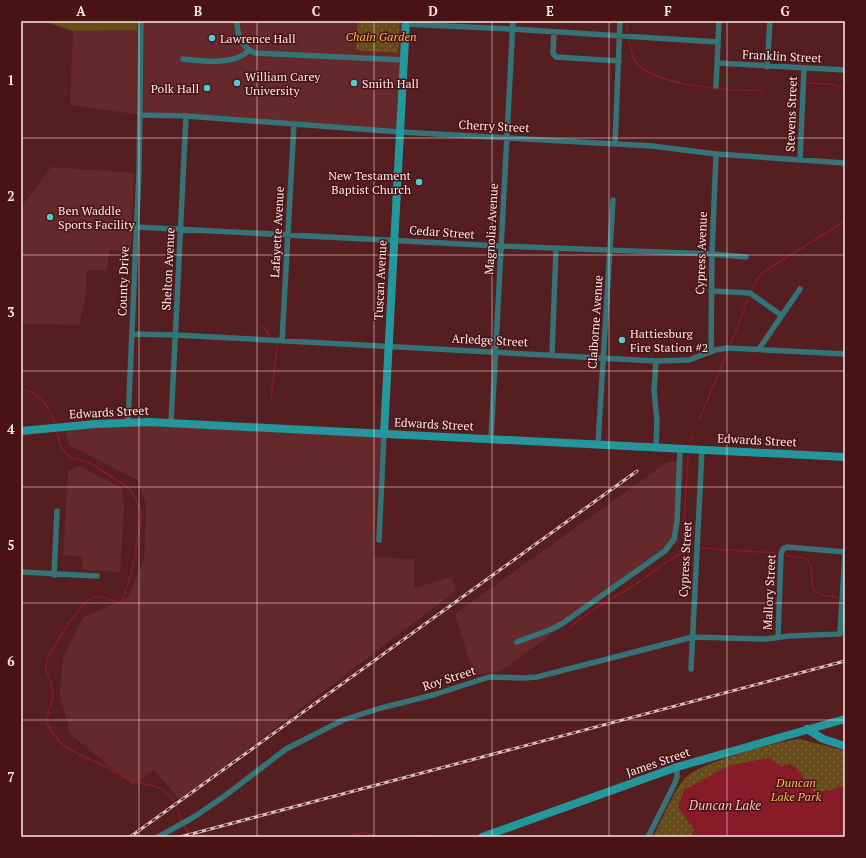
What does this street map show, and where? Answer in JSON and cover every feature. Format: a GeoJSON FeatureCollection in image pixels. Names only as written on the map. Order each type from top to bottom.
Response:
{"type":"FeatureCollection","features":[{"type":"Feature","properties":{"kind":"main road","name":"Tuscan Avenue"},"geometry":{"type":"LineString","coordinates":[[384,433],[406,23]]}},
{"type":"Feature","properties":{"kind":"main road","name":"Edwards Street"},"geometry":{"type":"LineString","coordinates":[[21,431],[65,426],[128,422],[171,423],[845,457]]}},
{"type":"Feature","properties":{"kind":"main road","name":"James Street"},"geometry":{"type":"LineString","coordinates":[[482,837],[677,767],[845,719]]}},
{"type":"Feature","properties":{"kind":"main road"},"geometry":{"type":"LineString","coordinates":[[807,729],[823,739],[845,746]]}},
{"type":"Feature","properties":{"kind":"street","name":"County Drive"},"geometry":{"type":"LineString","coordinates":[[128,422],[141,114],[141,21]]}},
{"type":"Feature","properties":{"kind":"street"},"geometry":{"type":"LineString","coordinates":[[237,21],[240,39],[249,50],[260,54],[404,60]]}},
{"type":"Feature","properties":{"kind":"street","name":"Magnolia Avenue"},"geometry":{"type":"LineString","coordinates":[[492,439],[500,246],[513,21]]}},
{"type":"Feature","properties":{"kind":"street"},"geometry":{"type":"LineString","coordinates":[[615,144],[620,21]]}},
{"type":"Feature","properties":{"kind":"street"},"geometry":{"type":"LineString","coordinates":[[716,86],[720,21]]}},
{"type":"Feature","properties":{"kind":"street"},"geometry":{"type":"LineString","coordinates":[[766,67],[770,21]]}},
{"type":"Feature","properties":{"kind":"street"},"geometry":{"type":"LineString","coordinates":[[406,23],[718,42]]}},
{"type":"Feature","properties":{"kind":"street"},"geometry":{"type":"LineString","coordinates":[[554,32],[553,54],[556,57],[618,61]]}},
{"type":"Feature","properties":{"kind":"street"},"geometry":{"type":"LineString","coordinates":[[183,59],[220,61],[246,53],[249,50]]}},
{"type":"Feature","properties":{"kind":"street","name":"Franklin Street"},"geometry":{"type":"LineString","coordinates":[[717,63],[766,67],[845,70]]}},
{"type":"Feature","properties":{"kind":"street","name":"Stevens Street"},"geometry":{"type":"LineString","coordinates":[[800,160],[804,68]]}},
{"type":"Feature","properties":{"kind":"street","name":"Cherry Street"},"geometry":{"type":"LineString","coordinates":[[141,114],[400,132],[663,147],[716,154],[845,163]]}},
{"type":"Feature","properties":{"kind":"street","name":"Shelton Avenue"},"geometry":{"type":"LineString","coordinates":[[171,423],[186,116]]}},
{"type":"Feature","properties":{"kind":"street","name":"Lafayette Avenue"},"geometry":{"type":"LineString","coordinates":[[282,341],[294,124]]}},
{"type":"Feature","properties":{"kind":"street","name":"Cypress Avenue"},"geometry":{"type":"LineString","coordinates":[[711,352],[711,291],[716,154]]}},
{"type":"Feature","properties":{"kind":"street","name":"Claiborne Avenue"},"geometry":{"type":"LineString","coordinates":[[598,444],[613,200]]}},
{"type":"Feature","properties":{"kind":"street","name":"Cedar Street"},"geometry":{"type":"LineString","coordinates":[[137,227],[556,249],[712,254],[746,257]]}},
{"type":"Feature","properties":{"kind":"street"},"geometry":{"type":"LineString","coordinates":[[552,354],[556,249]]}},
{"type":"Feature","properties":{"kind":"street"},"geometry":{"type":"LineString","coordinates":[[759,349],[800,289]]}},
{"type":"Feature","properties":{"kind":"street"},"geometry":{"type":"LineString","coordinates":[[711,291],[750,294],[782,315]]}},
{"type":"Feature","properties":{"kind":"street","name":"Arledge Street"},"geometry":{"type":"LineString","coordinates":[[132,334],[496,351],[656,361],[689,360],[728,348],[845,354]]}},
{"type":"Feature","properties":{"kind":"street"},"geometry":{"type":"LineString","coordinates":[[656,361],[654,391],[658,424],[656,447]]}},
{"type":"Feature","properties":{"kind":"street","name":"Tuscan Avenue"},"geometry":{"type":"LineString","coordinates":[[379,540],[384,433]]}},
{"type":"Feature","properties":{"kind":"street"},"geometry":{"type":"LineString","coordinates":[[517,642],[552,629],[563,623],[664,551],[674,539],[677,522],[680,448]]}},
{"type":"Feature","properties":{"kind":"street","name":"Cypress Street"},"geometry":{"type":"LineString","coordinates":[[691,669],[702,450]]}},
{"type":"Feature","properties":{"kind":"street"},"geometry":{"type":"LineString","coordinates":[[54,575],[57,510]]}},
{"type":"Feature","properties":{"kind":"street","name":"Mallory Street"},"geometry":{"type":"LineString","coordinates":[[778,637],[781,554],[783,549],[787,547],[845,553]]}},
{"type":"Feature","properties":{"kind":"street","name":"Roy Street"},"geometry":{"type":"LineString","coordinates":[[158,837],[194,817],[226,795],[286,749],[343,720],[381,708],[433,695],[489,677],[537,677],[693,636],[766,639],[840,634],[845,553]]}},
{"type":"Feature","properties":{"kind":"street"},"geometry":{"type":"LineString","coordinates":[[21,572],[54,575],[97,576]]}},
{"type":"Feature","properties":{"kind":"street"},"geometry":{"type":"LineString","coordinates":[[648,837],[674,785],[677,777],[677,767]]}},
{"type":"Feature","properties":{"kind":"shaded area","name":"William Carey University"},"geometry":{"type":"Polygon","coordinates":[[[43,21],[406,21],[400,132],[141,115],[70,105],[73,31],[43,21]]]}},
{"type":"Feature","properties":{"kind":"shaded area"},"geometry":{"type":"Polygon","coordinates":[[[51,167],[134,173],[131,252],[109,250],[107,271],[87,270],[85,298],[79,325],[21,324],[21,207],[51,167]]]}},
{"type":"Feature","properties":{"kind":"shaded area"},"geometry":{"type":"Polygon","coordinates":[[[134,425],[381,437],[373,557],[414,559],[414,588],[451,577],[457,590],[180,800],[154,770],[133,785],[70,734],[60,694],[63,657],[83,618],[128,597],[144,560],[146,504],[137,480],[69,445],[65,431],[134,425]]]}},
{"type":"Feature","properties":{"kind":"shaded area"},"geometry":{"type":"Polygon","coordinates":[[[667,462],[684,462],[678,541],[671,548],[501,671],[476,675],[467,653],[455,614],[667,462]]]}},
{"type":"Feature","properties":{"kind":"shaded area"},"geometry":{"type":"Polygon","coordinates":[[[79,466],[122,488],[124,509],[120,572],[82,570],[83,557],[63,555],[68,470],[79,466]]]}},
{"type":"Feature","properties":{"kind":"green space"},"geometry":{"type":"Polygon","coordinates":[[[43,21],[137,21],[137,30],[73,31],[43,21]]]}},
{"type":"Feature","properties":{"kind":"green space","name":"Chain Garden"},"geometry":{"type":"Polygon","coordinates":[[[358,21],[400,21],[398,53],[356,50],[358,21]]]}},
{"type":"Feature","properties":{"kind":"green space","name":"Duncan Lake"},"geometry":{"type":"Polygon","coordinates":[[[800,739],[845,751],[845,837],[653,837],[676,791],[685,778],[693,772],[740,754],[775,744],[800,739]]]}},
{"type":"Feature","properties":{"kind":"water","name":"Duncan Lake"},"geometry":{"type":"Polygon","coordinates":[[[768,758],[782,766],[790,764],[796,768],[814,792],[831,790],[845,785],[845,837],[691,837],[694,830],[678,807],[684,790],[728,766],[768,758]]]}},
{"type":"Feature","properties":{"kind":"waterway"},"geometry":{"type":"LineString","coordinates":[[626,21],[628,32]]}},
{"type":"Feature","properties":{"kind":"waterway"},"geometry":{"type":"LineString","coordinates":[[629,40],[635,61],[644,69],[657,76],[694,86],[749,91],[762,90]]}},
{"type":"Feature","properties":{"kind":"waterway"},"geometry":{"type":"LineString","coordinates":[[808,83],[831,84],[845,89]]}},
{"type":"Feature","properties":{"kind":"waterway"},"geometry":{"type":"LineString","coordinates":[[752,290],[763,272],[845,221]]}},
{"type":"Feature","properties":{"kind":"waterway"},"geometry":{"type":"LineString","coordinates":[[731,343],[748,300]]}},
{"type":"Feature","properties":{"kind":"waterway"},"geometry":{"type":"LineString","coordinates":[[261,324],[270,336]]}},
{"type":"Feature","properties":{"kind":"waterway"},"geometry":{"type":"LineString","coordinates":[[271,399],[277,346]]}},
{"type":"Feature","properties":{"kind":"waterway"},"geometry":{"type":"LineString","coordinates":[[699,420],[727,353]]}},
{"type":"Feature","properties":{"kind":"waterway"},"geometry":{"type":"LineString","coordinates":[[21,389],[33,393],[43,401],[47,406],[55,424]]}},
{"type":"Feature","properties":{"kind":"waterway"},"geometry":{"type":"LineString","coordinates":[[56,430],[62,449],[71,458],[90,463],[129,488],[142,514],[131,575],[121,603],[98,596],[88,600],[70,621],[47,659],[46,670],[51,681],[53,696],[46,722],[57,739],[74,752],[130,780],[153,786],[167,793],[175,803],[185,827],[193,837]]}},
{"type":"Feature","properties":{"kind":"waterway"},"geometry":{"type":"LineString","coordinates":[[690,442],[692,436]]}},
{"type":"Feature","properties":{"kind":"waterway"},"geometry":{"type":"LineString","coordinates":[[688,456],[684,526],[689,549]]}},
{"type":"Feature","properties":{"kind":"waterway"},"geometry":{"type":"LineString","coordinates":[[701,548],[777,553]]}},
{"type":"Feature","properties":{"kind":"waterway"},"geometry":{"type":"LineString","coordinates":[[569,628],[601,605],[636,584],[670,560],[684,552],[691,550]]}},
{"type":"Feature","properties":{"kind":"waterway"},"geometry":{"type":"LineString","coordinates":[[786,555],[807,559],[811,567],[813,589],[817,593],[837,597]]}},
{"type":"Feature","properties":{"kind":"waterway"},"geometry":{"type":"LineString","coordinates":[[348,837],[364,832],[374,836],[385,837]]}},
{"type":"Feature","properties":{"kind":"waterway"},"geometry":{"type":"LineString","coordinates":[[408,837],[422,835],[430,837]]}},
{"type":"Feature","properties":{"kind":"railway"},"geometry":{"type":"LineString","coordinates":[[130,837],[637,471]]}},
{"type":"Feature","properties":{"kind":"railway"},"geometry":{"type":"LineString","coordinates":[[180,837],[845,661]]}},
{"type":"Feature","properties":{"kind":"place","name":"Lawrence Hall"},"geometry":{"type":"Point","coordinates":[212,38]}},
{"type":"Feature","properties":{"kind":"place","name":"William Carey University"},"geometry":{"type":"Point","coordinates":[237,83]}},
{"type":"Feature","properties":{"kind":"place","name":"Smith Hall"},"geometry":{"type":"Point","coordinates":[354,83]}},
{"type":"Feature","properties":{"kind":"place","name":"Polk Hall"},"geometry":{"type":"Point","coordinates":[207,88]}},
{"type":"Feature","properties":{"kind":"place","name":"New Testament Baptist Church"},"geometry":{"type":"Point","coordinates":[419,182]}},
{"type":"Feature","properties":{"kind":"place","name":"Ben Waddle Sports Facility"},"geometry":{"type":"Point","coordinates":[50,217]}},
{"type":"Feature","properties":{"kind":"place","name":"Hattiesburg Fire Station #2"},"geometry":{"type":"Point","coordinates":[622,340]}},
{"type":"Feature","properties":{"kind":"park label","name":"Duncan Lake Park"},"geometry":{"type":"Point","coordinates":[796,789]}}]}
